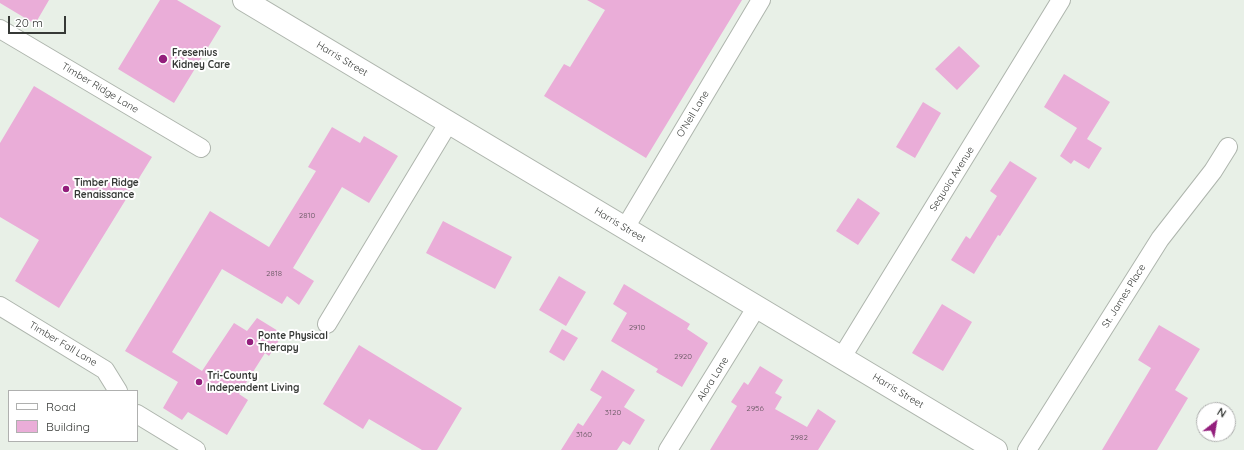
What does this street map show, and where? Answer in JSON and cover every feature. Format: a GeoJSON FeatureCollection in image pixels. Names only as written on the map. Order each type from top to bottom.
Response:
{"type":"FeatureCollection","features":[{"type":"Feature","properties":{"kind":"main road","name":"Harris Street"},"geometry":{"type":"LineString","coordinates":[[244,0],[756,308],[842,357],[996,450]]}},
{"type":"Feature","properties":{"kind":"street","name":"O'Neil Lane"},"geometry":{"type":"LineString","coordinates":[[625,228],[761,0]]}},
{"type":"Feature","properties":{"kind":"street","name":"Sequoia Avenue"},"geometry":{"type":"LineString","coordinates":[[842,357],[1061,0]]}},
{"type":"Feature","properties":{"kind":"street","name":"Timber Ridge Lane"},"geometry":{"type":"LineString","coordinates":[[0,29],[201,148]]}},
{"type":"Feature","properties":{"kind":"street"},"geometry":{"type":"LineString","coordinates":[[327,324],[449,122]]}},
{"type":"Feature","properties":{"kind":"street","name":"St. James Place"},"geometry":{"type":"LineString","coordinates":[[1027,450],[1160,239],[1213,171],[1228,147]]}},
{"type":"Feature","properties":{"kind":"street","name":"Timber Fall Lane"},"geometry":{"type":"LineString","coordinates":[[0,306],[105,370],[117,390]]}},
{"type":"Feature","properties":{"kind":"street","name":"Alora Lane"},"geometry":{"type":"LineString","coordinates":[[668,450],[756,308]]}},
{"type":"Feature","properties":{"kind":"street"},"geometry":{"type":"LineString","coordinates":[[138,415],[196,450]]}},
{"type":"Feature","properties":{"kind":"building"},"geometry":{"type":"Polygon","coordinates":[[[0,0],[49,0],[35,24],[0,3],[0,0]]]}},
{"type":"Feature","properties":{"kind":"building","name":"Fresenius Kidney Care"},"geometry":{"type":"Polygon","coordinates":[[[160,0],[177,0],[221,26],[174,103],[118,69],[160,0]]]}},
{"type":"Feature","properties":{"kind":"building"},"geometry":{"type":"Polygon","coordinates":[[[587,0],[742,0],[646,158],[544,96],[564,64],[570,67],[605,10],[587,0]]]}},
{"type":"Feature","properties":{"kind":"building"},"geometry":{"type":"Polygon","coordinates":[[[959,46],[980,66],[957,90],[935,69],[959,46]]]}},
{"type":"Feature","properties":{"kind":"building"},"geometry":{"type":"Polygon","coordinates":[[[1064,74],[1110,102],[1087,139],[1102,148],[1089,169],[1074,160],[1071,164],[1060,156],[1077,128],[1044,107],[1064,74]]]}},
{"type":"Feature","properties":{"kind":"building","name":"Timber Ridge Renaissance"},"geometry":{"type":"Polygon","coordinates":[[[34,86],[152,157],[59,308],[15,281],[39,240],[0,217],[0,143],[34,86]]]}},
{"type":"Feature","properties":{"kind":"building"},"geometry":{"type":"Polygon","coordinates":[[[923,102],[941,113],[915,158],[896,147],[923,102]]]}},
{"type":"Feature","properties":{"kind":"building"},"geometry":{"type":"Polygon","coordinates":[[[332,127],[360,143],[364,136],[398,156],[369,203],[342,187],[293,268],[314,281],[299,305],[287,296],[282,304],[222,269],[172,352],[202,371],[234,323],[247,331],[257,318],[283,334],[269,356],[265,353],[239,394],[248,400],[227,435],[188,412],[182,420],[163,408],[178,382],[125,351],[210,211],[269,247],[316,171],[308,167],[332,127]]]}},
{"type":"Feature","properties":{"kind":"building"},"geometry":{"type":"Polygon","coordinates":[[[1010,161],[1037,178],[1000,236],[998,235],[974,274],[951,260],[966,236],[970,239],[997,196],[990,191],[1010,161]]]}},
{"type":"Feature","properties":{"kind":"building"},"geometry":{"type":"Polygon","coordinates":[[[858,198],[880,213],[858,245],[836,231],[858,198]]]}},
{"type":"Feature","properties":{"kind":"building"},"geometry":{"type":"Polygon","coordinates":[[[443,221],[512,257],[495,289],[426,253],[443,221]]]}},
{"type":"Feature","properties":{"kind":"building"},"geometry":{"type":"Polygon","coordinates":[[[559,276],[586,292],[566,326],[539,310],[559,276]]]}},
{"type":"Feature","properties":{"kind":"building"},"geometry":{"type":"Polygon","coordinates":[[[624,284],[690,324],[687,329],[708,343],[682,387],[656,372],[658,369],[611,341],[627,313],[613,304],[624,284]]]}},
{"type":"Feature","properties":{"kind":"building"},"geometry":{"type":"Polygon","coordinates":[[[942,304],[972,322],[943,371],[912,353],[942,304]]]}},
{"type":"Feature","properties":{"kind":"building"},"geometry":{"type":"Polygon","coordinates":[[[1159,325],[1200,349],[1175,390],[1188,398],[1157,450],[1102,450],[1151,368],[1138,360],[1159,325]]]}},
{"type":"Feature","properties":{"kind":"building"},"geometry":{"type":"Polygon","coordinates":[[[562,329],[578,338],[564,361],[549,352],[562,329]]]}},
{"type":"Feature","properties":{"kind":"building"},"geometry":{"type":"Polygon","coordinates":[[[359,345],[462,408],[437,450],[422,450],[369,419],[363,429],[323,404],[359,345]]]}},
{"type":"Feature","properties":{"kind":"building"},"geometry":{"type":"Polygon","coordinates":[[[760,366],[783,380],[775,393],[782,397],[775,409],[807,427],[818,409],[836,421],[818,450],[710,450],[737,406],[731,402],[744,382],[748,385],[760,366]]]}},
{"type":"Feature","properties":{"kind":"building"},"geometry":{"type":"Polygon","coordinates":[[[602,370],[635,390],[624,407],[645,420],[630,445],[623,441],[617,450],[561,450],[578,423],[583,426],[602,397],[590,390],[602,370]]]}},
{"type":"Feature","properties":{"kind":"place","name":"Fresenius Kidney Care"},"geometry":{"type":"Point","coordinates":[163,59]}},
{"type":"Feature","properties":{"kind":"place","name":"Timber Ridge Renaissance"},"geometry":{"type":"Point","coordinates":[66,189]}},
{"type":"Feature","properties":{"kind":"place","name":"Ponte Physical Therapy"},"geometry":{"type":"Point","coordinates":[250,342]}},
{"type":"Feature","properties":{"kind":"place","name":"Tri-County Independent Living"},"geometry":{"type":"Point","coordinates":[199,382]}}]}
